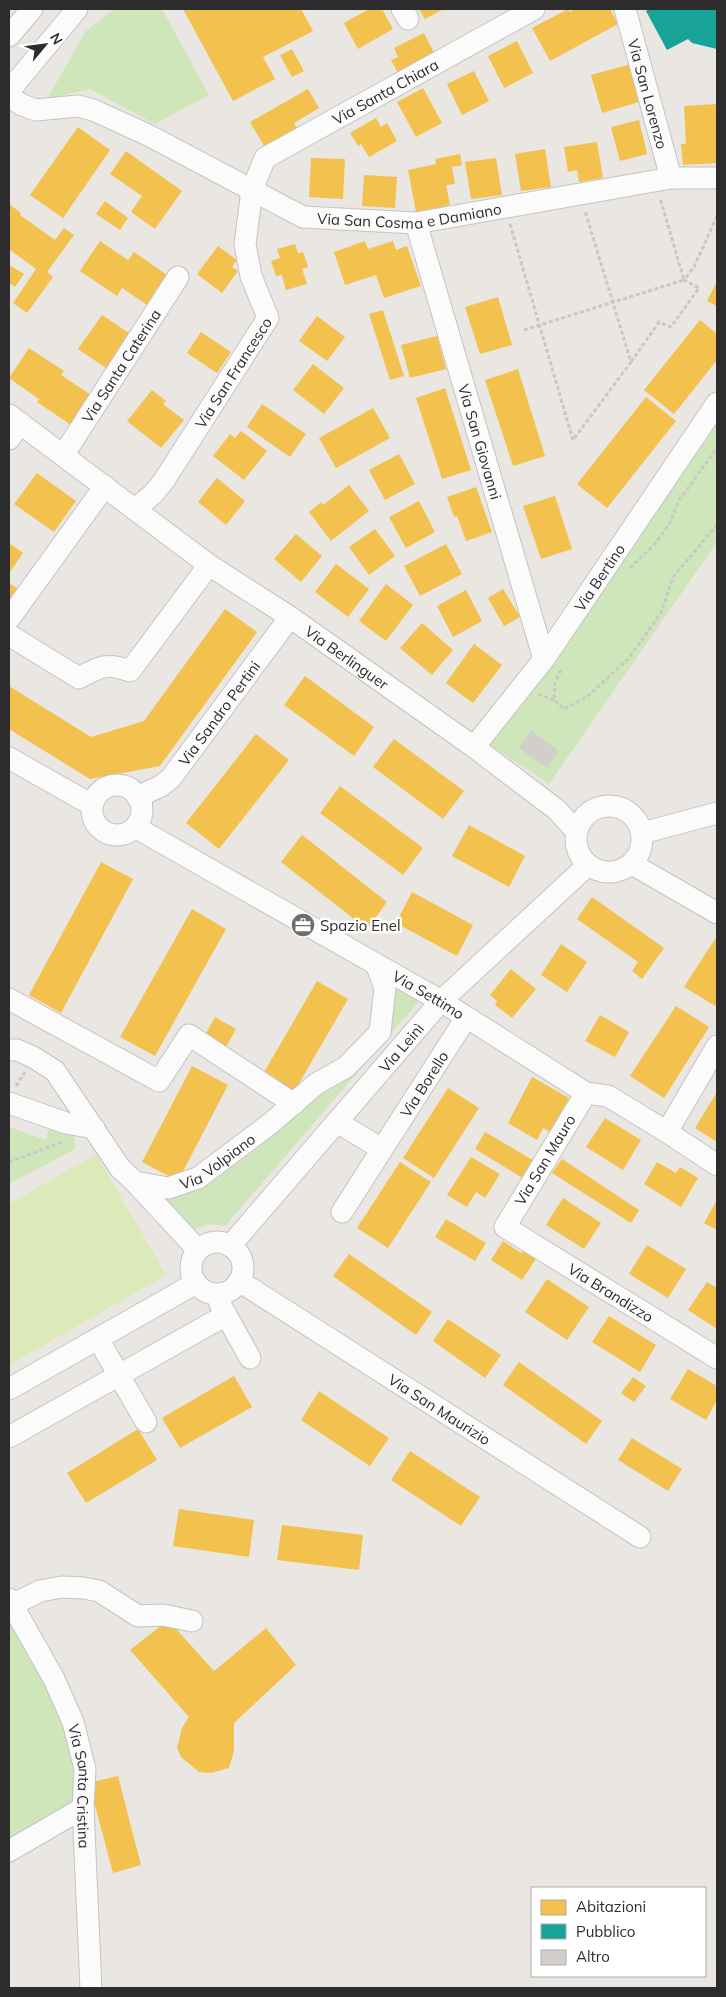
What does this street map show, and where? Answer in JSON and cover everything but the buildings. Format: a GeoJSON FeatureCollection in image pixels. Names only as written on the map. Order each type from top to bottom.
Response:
{"type":"FeatureCollection","features":[{"type":"Feature","properties":{"kind":"street"},"geometry":{"type":"LineString","coordinates":[[9,36],[32,9]]}},
{"type":"Feature","properties":{"kind":"street"},"geometry":{"type":"LineString","coordinates":[[9,91],[77,9]]}},
{"type":"Feature","properties":{"kind":"street","name":"Via Santa Chiara"},"geometry":{"type":"LineString","coordinates":[[252,190],[265,158],[534,9]]}},
{"type":"Feature","properties":{"kind":"street","name":"Via San Lorenzo"},"geometry":{"type":"LineString","coordinates":[[625,9],[663,179]]}},
{"type":"Feature","properties":{"kind":"street","name":"Via San Cosma e Damiano"},"geometry":{"type":"LineString","coordinates":[[9,96],[22,105],[36,110],[78,106],[93,110],[148,135],[303,217],[416,223],[663,179],[717,178]]}},
{"type":"Feature","properties":{"kind":"street","name":"Via San Francesco"},"geometry":{"type":"LineString","coordinates":[[135,508],[163,482],[268,318],[251,276],[244,244],[252,190]]}},
{"type":"Feature","properties":{"kind":"street","name":"Via San Giovanni"},"geometry":{"type":"LineString","coordinates":[[416,223],[544,659]]}},
{"type":"Feature","properties":{"kind":"street","name":"Via Santa Caterina"},"geometry":{"type":"LineString","coordinates":[[64,454],[178,277]]}},
{"type":"Feature","properties":{"kind":"street","name":"Via Bertino"},"geometry":{"type":"LineString","coordinates":[[474,747],[544,659],[717,403]]}},
{"type":"Feature","properties":{"kind":"street"},"geometry":{"type":"LineString","coordinates":[[12,426],[64,454],[135,508]]}},
{"type":"Feature","properties":{"kind":"street"},"geometry":{"type":"LineString","coordinates":[[9,619],[105,486]]}},
{"type":"Feature","properties":{"kind":"street","name":"Via Berlinguer"},"geometry":{"type":"LineString","coordinates":[[135,508],[209,565],[290,617],[474,747],[558,810],[580,823]]}},
{"type":"Feature","properties":{"kind":"street"},"geometry":{"type":"LineString","coordinates":[[9,635],[79,678],[100,666],[116,666],[130,670],[209,565]]}},
{"type":"Feature","properties":{"kind":"street","name":"Via Sandro Pertini"},"geometry":{"type":"LineString","coordinates":[[137,797],[161,786],[171,778],[290,617]]}},
{"type":"Feature","properties":{"kind":"street"},"geometry":{"type":"LineString","coordinates":[[9,758],[92,805]]}},
{"type":"Feature","properties":{"kind":"street"},"geometry":{"type":"LineString","coordinates":[[108,787],[124,787],[132,791],[137,797],[141,804],[141,812],[135,827],[122,835],[106,833],[99,828],[92,814],[92,805],[95,798],[108,787]]}},
{"type":"Feature","properties":{"kind":"street"},"geometry":{"type":"LineString","coordinates":[[613,805],[624,808],[639,823],[642,833],[642,844],[632,864],[615,872],[606,872],[588,865],[577,850],[580,823],[593,809],[603,806],[613,805]]}},
{"type":"Feature","properties":{"kind":"street"},"geometry":{"type":"LineString","coordinates":[[642,833],[717,813]]}},
{"type":"Feature","properties":{"kind":"street","name":"Via Settimo"},"geometry":{"type":"LineString","coordinates":[[135,827],[441,1001],[586,1093],[608,1096],[667,1132],[717,1166]]}},
{"type":"Feature","properties":{"kind":"street"},"geometry":{"type":"LineString","coordinates":[[632,864],[717,913]]}},
{"type":"Feature","properties":{"kind":"street","name":"Via Leinì"},"geometry":{"type":"LineString","coordinates":[[230,1246],[441,1001],[588,865]]}},
{"type":"Feature","properties":{"kind":"street","name":"Via Volpiano"},"geometry":{"type":"LineString","coordinates":[[134,1182],[168,1188],[198,1178],[294,1104],[316,1084],[346,1067],[380,1032],[385,988],[376,964]]}},
{"type":"Feature","properties":{"kind":"street"},"geometry":{"type":"LineString","coordinates":[[9,999],[160,1081],[190,1036],[294,1104]]}},
{"type":"Feature","properties":{"kind":"street","name":"Via Borello"},"geometry":{"type":"LineString","coordinates":[[342,1212],[466,1018]]}},
{"type":"Feature","properties":{"kind":"street"},"geometry":{"type":"LineString","coordinates":[[667,1132],[717,1046]]}},
{"type":"Feature","properties":{"kind":"street"},"geometry":{"type":"LineString","coordinates":[[9,1050],[17,1050],[33,1057],[55,1071],[120,1168],[198,1250]]}},
{"type":"Feature","properties":{"kind":"street","name":"Via San Mauro"},"geometry":{"type":"LineString","coordinates":[[505,1227],[586,1093]]}},
{"type":"Feature","properties":{"kind":"street"},"geometry":{"type":"LineString","coordinates":[[11,1097],[66,1123],[94,1128]]}},
{"type":"Feature","properties":{"kind":"street"},"geometry":{"type":"LineString","coordinates":[[337,1122],[382,1149]]}},
{"type":"Feature","properties":{"kind":"street","name":"Via Brandizzo"},"geometry":{"type":"LineString","coordinates":[[505,1227],[717,1358]]}},
{"type":"Feature","properties":{"kind":"street"},"geometry":{"type":"LineString","coordinates":[[214,1242],[222,1242],[230,1246],[241,1258],[243,1266],[239,1281],[234,1288],[218,1294],[202,1289],[196,1283],[192,1274],[193,1257],[198,1250],[214,1242]]}},
{"type":"Feature","properties":{"kind":"street","name":"Via San Maurizio"},"geometry":{"type":"LineString","coordinates":[[239,1281],[640,1536]]}},
{"type":"Feature","properties":{"kind":"street"},"geometry":{"type":"LineString","coordinates":[[9,1389],[196,1283]]}},
{"type":"Feature","properties":{"kind":"street"},"geometry":{"type":"LineString","coordinates":[[218,1294],[220,1305],[250,1358]]}},
{"type":"Feature","properties":{"kind":"street"},"geometry":{"type":"LineString","coordinates":[[9,1437],[226,1315]]}},
{"type":"Feature","properties":{"kind":"street"},"geometry":{"type":"LineString","coordinates":[[98,1340],[146,1422]]}},
{"type":"Feature","properties":{"kind":"street"},"geometry":{"type":"LineString","coordinates":[[11,1602],[40,1591],[62,1587],[83,1588],[99,1591],[138,1616],[163,1616],[192,1621]]}},
{"type":"Feature","properties":{"kind":"street","name":"Via Santa Cristina"},"geometry":{"type":"LineString","coordinates":[[11,1602],[54,1679],[73,1722],[85,1768],[83,1808],[91,1988]]}},
{"type":"Feature","properties":{"kind":"street"},"geometry":{"type":"LineString","coordinates":[[9,1851],[83,1808]]}},
{"type":"Feature","properties":{"kind":"path"},"geometry":{"type":"LineString","coordinates":[[663,179],[684,280]]}},
{"type":"Feature","properties":{"kind":"path"},"geometry":{"type":"LineString","coordinates":[[580,194],[631,362]]}},
{"type":"Feature","properties":{"kind":"path"},"geometry":{"type":"LineString","coordinates":[[505,207],[573,440],[659,322],[671,327],[700,288],[684,280]]}},
{"type":"Feature","properties":{"kind":"path"},"geometry":{"type":"LineString","coordinates":[[524,330],[684,280],[694,267],[717,216]]}},
{"type":"Feature","properties":{"kind":"path"},"geometry":{"type":"LineString","coordinates":[[624,573],[653,546],[669,525],[678,502],[717,448]]}},
{"type":"Feature","properties":{"kind":"path"},"geometry":{"type":"LineString","coordinates":[[564,666],[555,681],[554,700],[564,709],[588,696],[628,659],[661,613],[673,577],[717,525]]}},
{"type":"Feature","properties":{"kind":"path"},"geometry":{"type":"LineString","coordinates":[[11,1097],[33,1057]]}},
{"type":"Feature","properties":{"kind":"path"},"geometry":{"type":"LineString","coordinates":[[9,1162],[69,1141]]}},
{"type":"Feature","properties":{"kind":"green space"},"geometry":{"type":"Polygon","coordinates":[[[115,9],[162,9],[209,95],[155,124],[90,89],[47,99],[86,31],[115,9]]]}},
{"type":"Feature","properties":{"kind":"green space"},"geometry":{"type":"Polygon","coordinates":[[[717,421],[717,542],[549,784],[487,743],[717,421]]]}},
{"type":"Feature","properties":{"kind":"green space"},"geometry":{"type":"Polygon","coordinates":[[[389,979],[420,1000],[225,1226],[208,1224],[194,1229],[167,1204],[164,1194],[189,1192],[380,1032],[389,979]]]}},
{"type":"Feature","properties":{"kind":"green space"},"geometry":{"type":"Polygon","coordinates":[[[50,1126],[75,1131],[75,1149],[9,1184],[9,1127],[46,1140],[50,1126]]]}},
{"type":"Feature","properties":{"kind":"green space"},"geometry":{"type":"Polygon","coordinates":[[[96,1154],[166,1275],[9,1365],[9,1204],[96,1154]]]}},
{"type":"Feature","properties":{"kind":"green space"},"geometry":{"type":"Polygon","coordinates":[[[9,1596],[54,1679],[83,1808],[9,1851],[9,1596]]]}},
{"type":"Feature","properties":{"kind":"place","name":"Spazio Enel"},"geometry":{"type":"Point","coordinates":[303,925]}}]}
